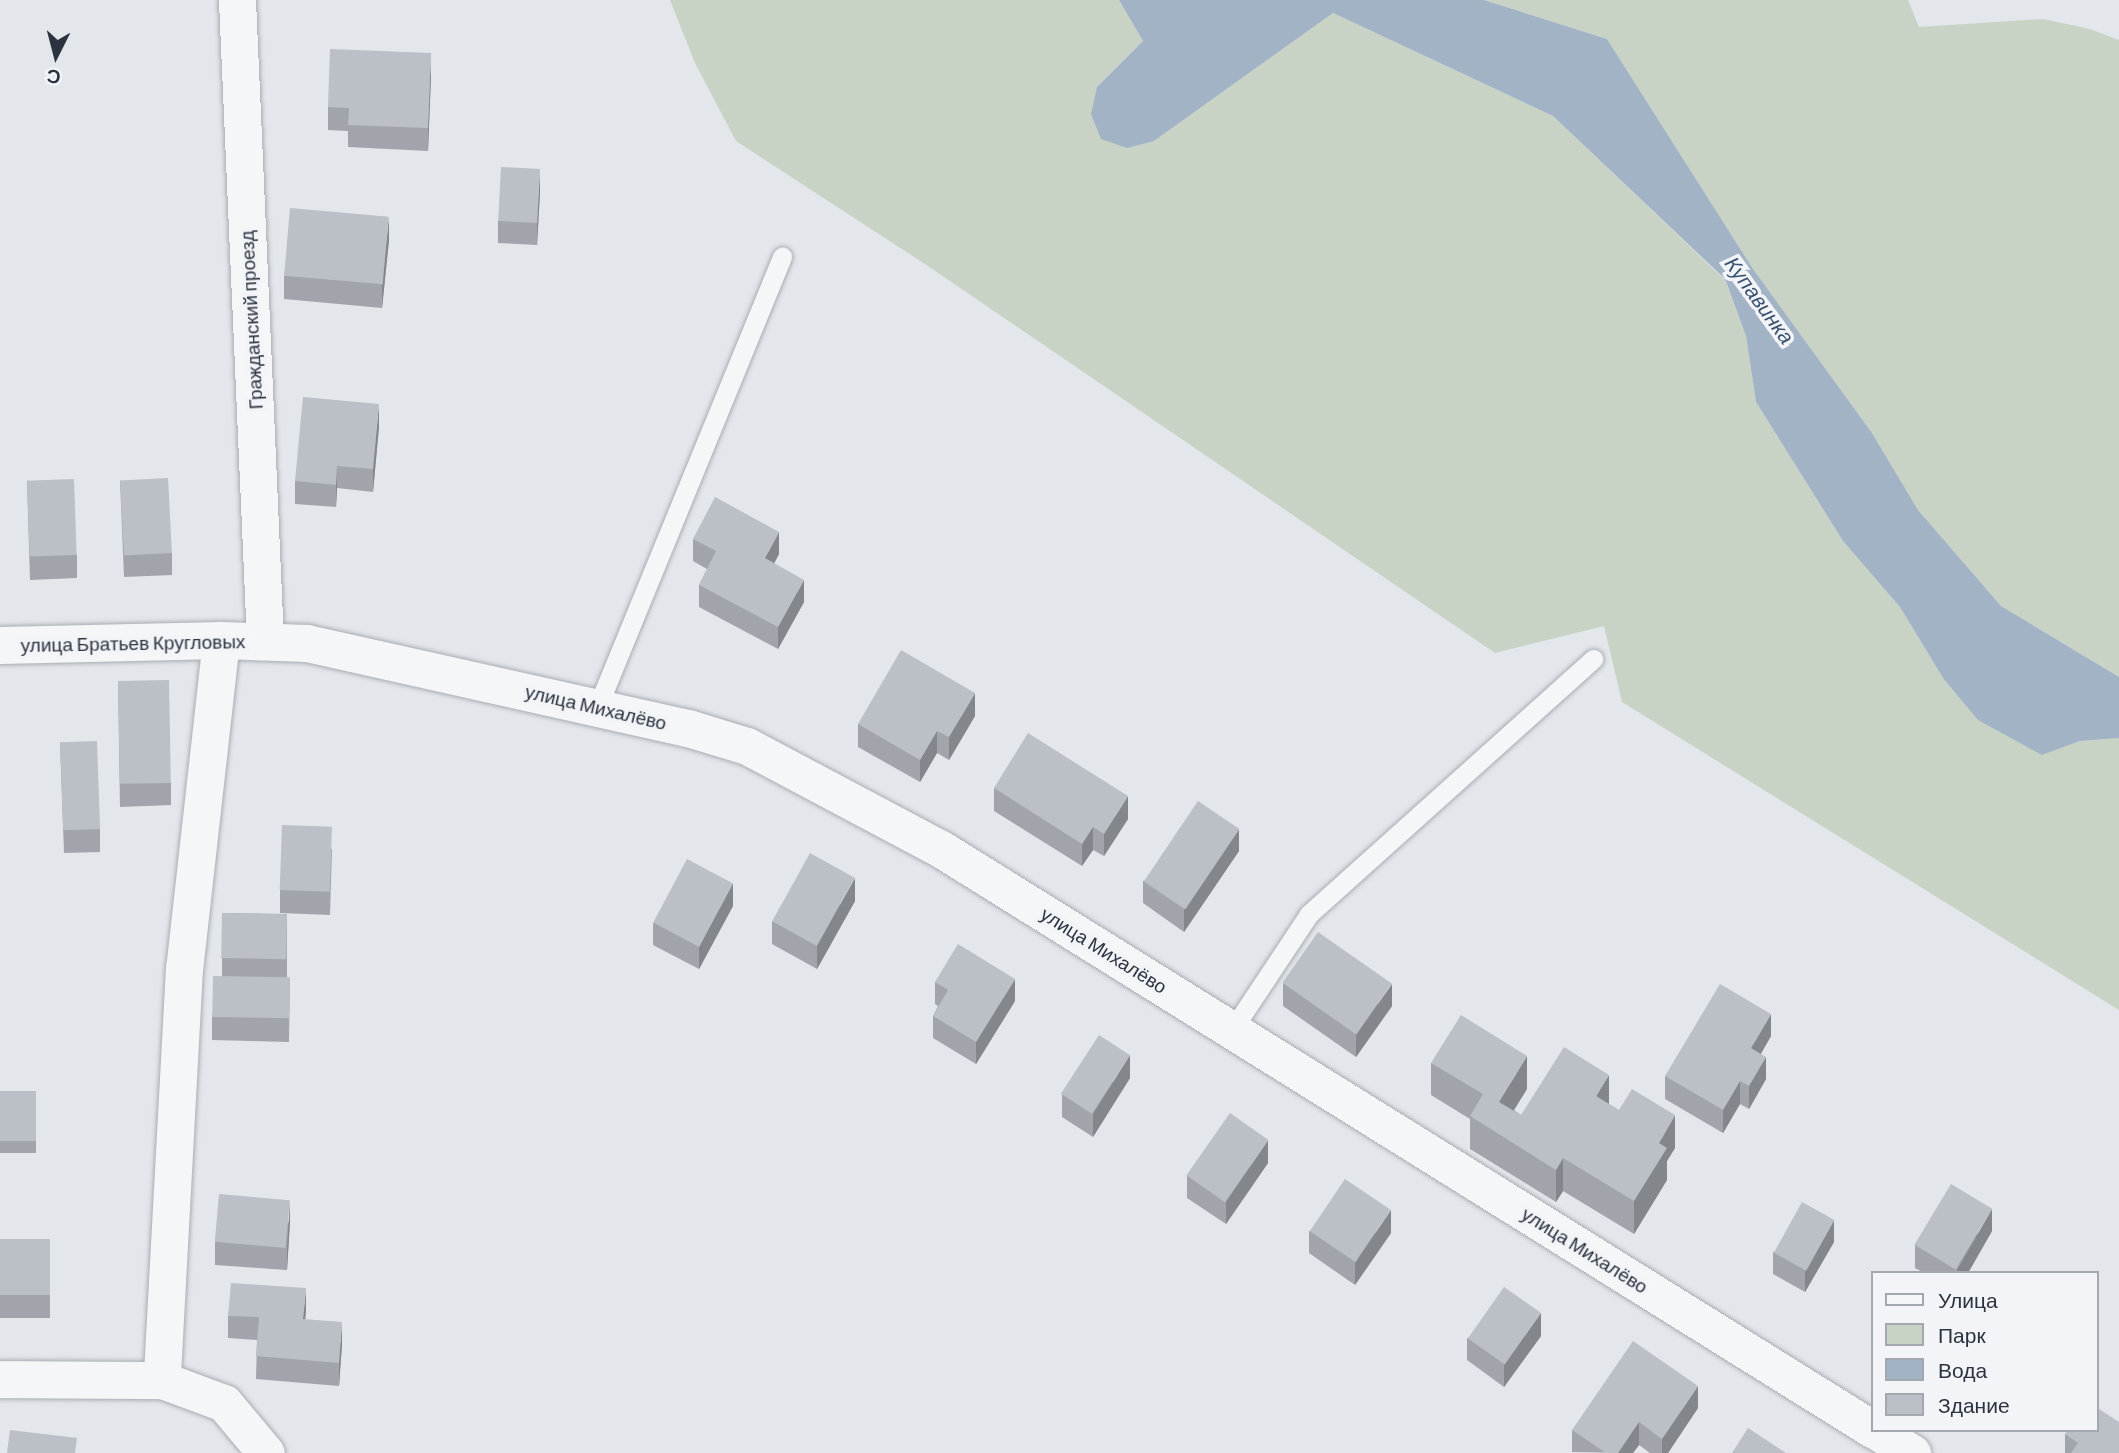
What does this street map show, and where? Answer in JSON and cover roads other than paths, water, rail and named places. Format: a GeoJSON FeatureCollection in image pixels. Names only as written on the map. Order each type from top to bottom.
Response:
{"type":"FeatureCollection","features":[{"type":"Feature","properties":{"kind":"street","name":"Гражданский проезд"},"geometry":{"type":"LineString","coordinates":[[237,0],[265,641]]}},
{"type":"Feature","properties":{"kind":"street"},"geometry":{"type":"LineString","coordinates":[[162,1380],[184,968],[221,640]]}},
{"type":"Feature","properties":{"kind":"street","name":"улица Братьев Кругловых"},"geometry":{"type":"LineString","coordinates":[[0,645],[265,641]]}},
{"type":"Feature","properties":{"kind":"street","name":"улица Михалёво"},"geometry":{"type":"LineString","coordinates":[[265,641],[307,643],[366,654],[597,708],[747,746],[792,768],[941,849],[1870,1427]]}},
{"type":"Feature","properties":{"kind":"street"},"geometry":{"type":"LineString","coordinates":[[0,1379],[162,1380],[223,1402],[265,1453]]}},
{"type":"Feature","properties":{"kind":"street","name":"улица Михалёво"},"geometry":{"type":"LineString","coordinates":[[1879,1432],[1912,1453]]}},
{"type":"Feature","properties":{"kind":"lane"},"geometry":{"type":"LineString","coordinates":[[597,708],[782,256]]}},
{"type":"Feature","properties":{"kind":"lane"},"geometry":{"type":"LineString","coordinates":[[1232,1030],[1309,914],[1592,659]]}},
{"type":"Feature","properties":{"kind":"water","name":"Купавинка"},"geometry":{"type":"Polygon","coordinates":[[[1119,0],[1484,0],[1607,39],[1753,269],[1872,433],[1918,510],[2001,606],[2119,677],[2119,738],[2080,741],[2042,755],[1978,720],[1943,678],[1900,607],[1843,541],[1756,402],[1746,336],[1725,279],[1553,116],[1333,13],[1154,141],[1127,148],[1101,139],[1091,114],[1097,87],[1143,41],[1119,0]]]}}]}
